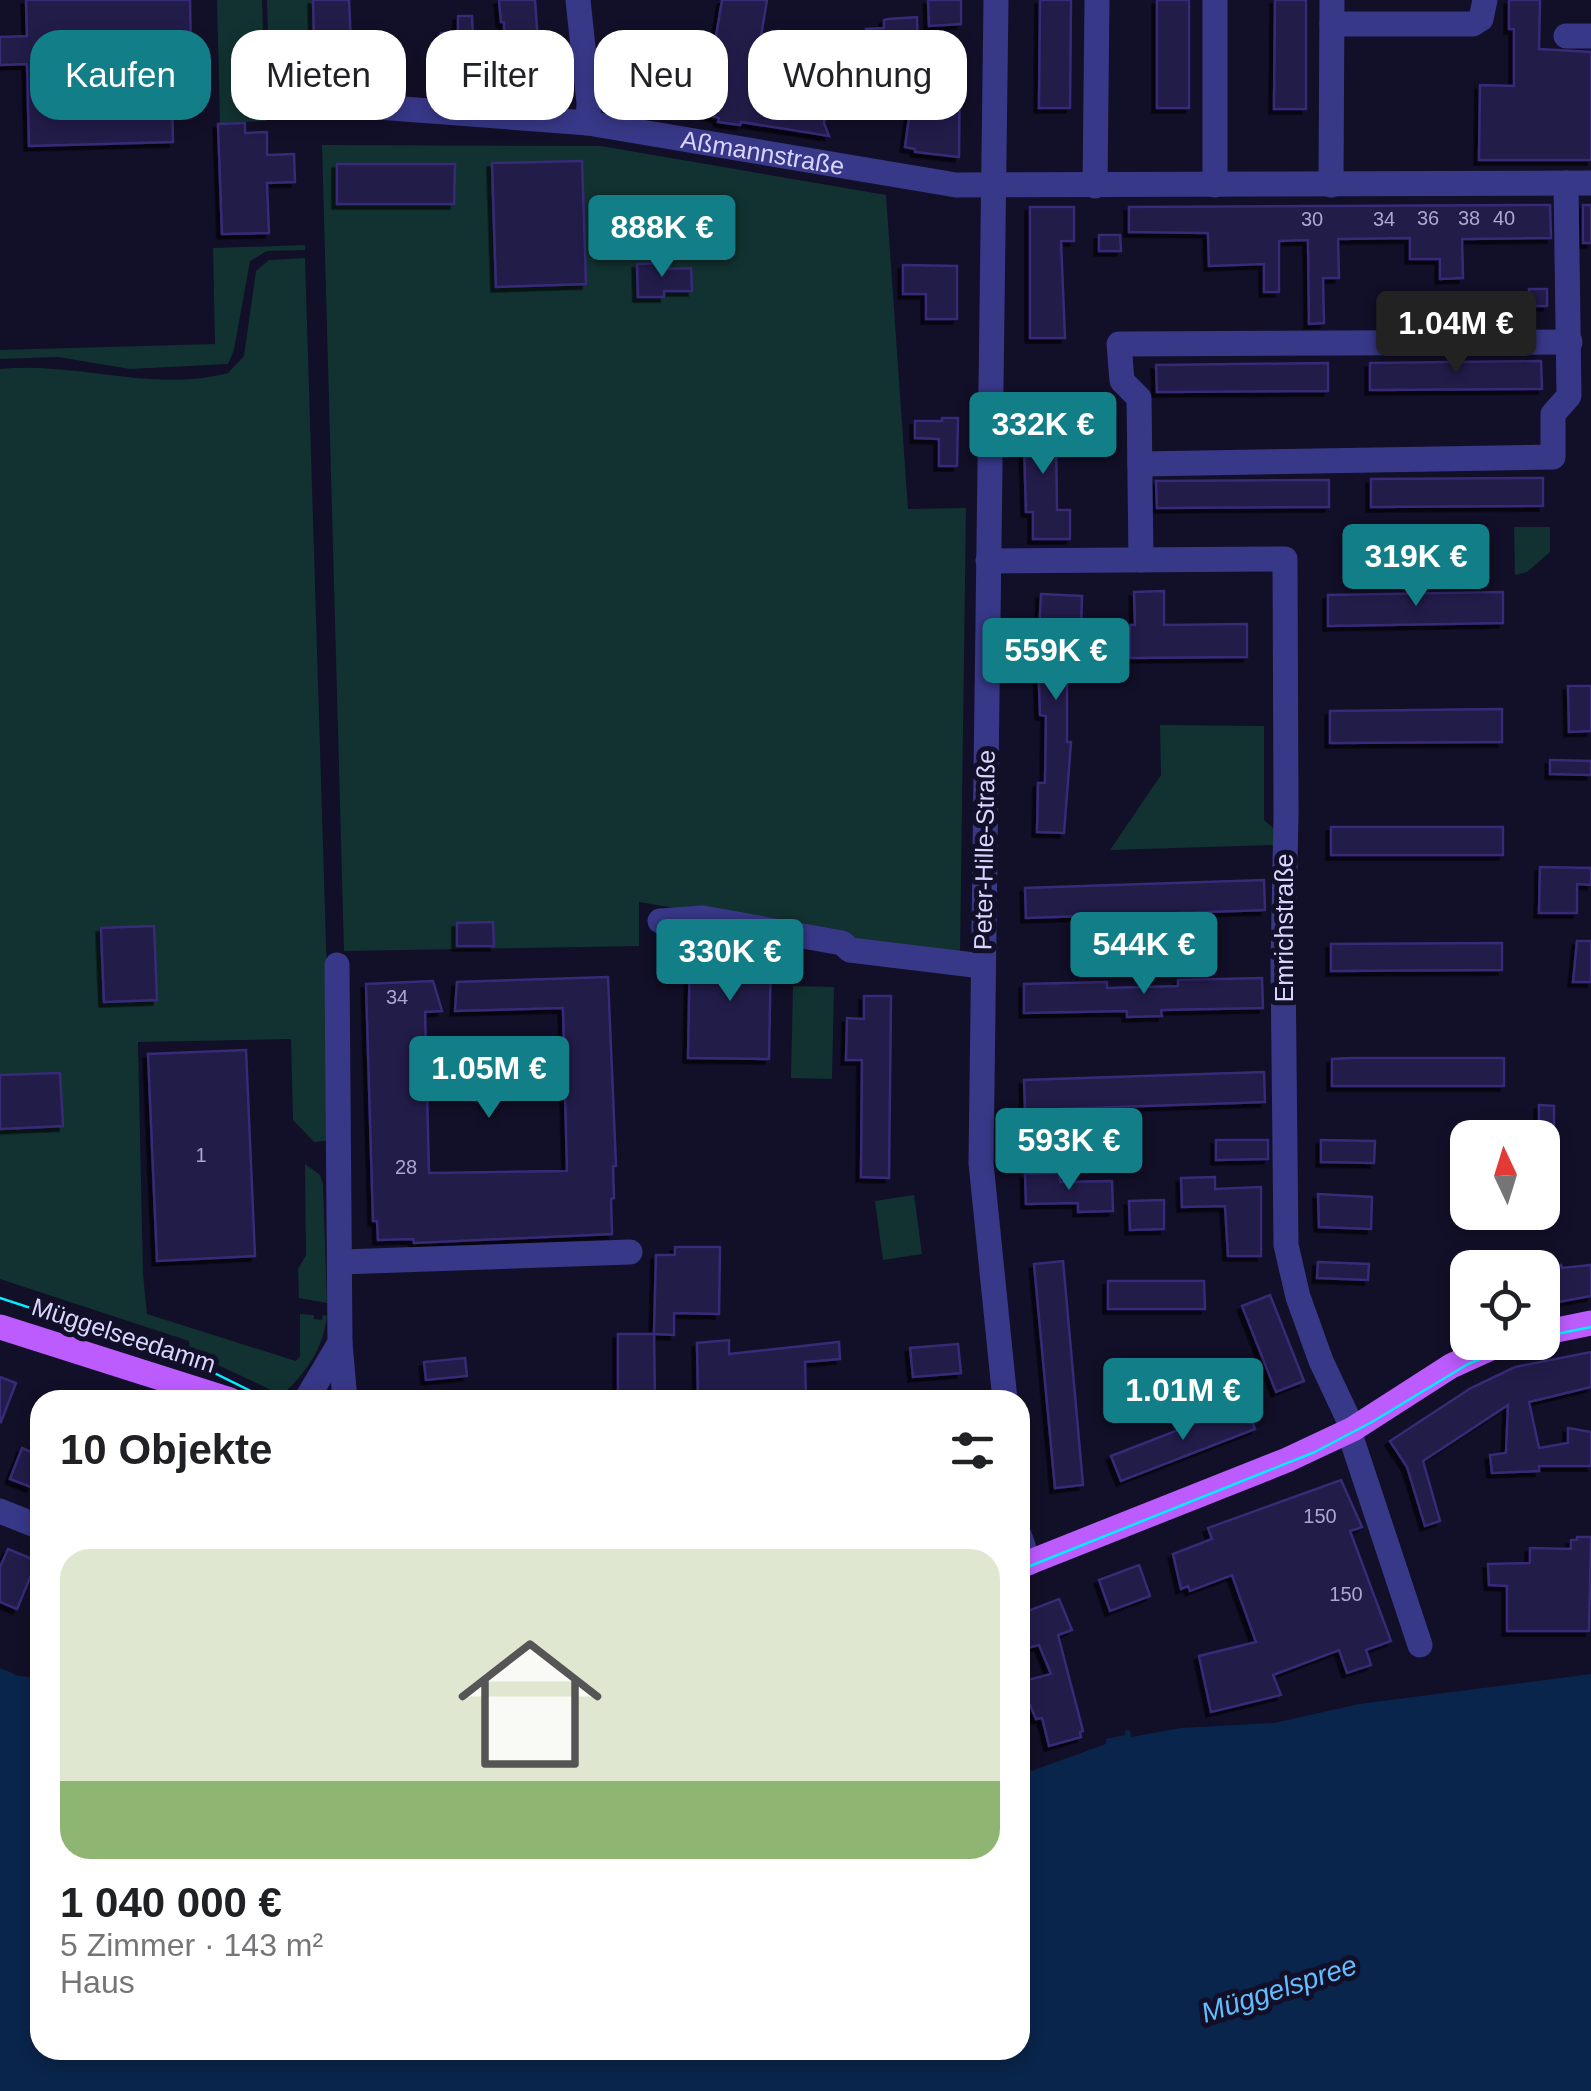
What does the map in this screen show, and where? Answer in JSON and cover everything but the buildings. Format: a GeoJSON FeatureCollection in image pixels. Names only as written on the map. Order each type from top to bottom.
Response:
{"type":"FeatureCollection","features":[{"type":"Feature","properties":{"kind":"main road"},"geometry":{"type":"LineString","coordinates":[[1560,1329],[1591,1323]]}},
{"type":"Feature","properties":{"kind":"main road","name":"Müggelseedamm"},"geometry":{"type":"LineString","coordinates":[[0,1327],[198,1390]]}},
{"type":"Feature","properties":{"kind":"main road"},"geometry":{"type":"LineString","coordinates":[[1030,1562],[1250,1475],[1351,1430],[1464,1360]]}},
{"type":"Feature","properties":{"kind":"street"},"geometry":{"type":"LineString","coordinates":[[578,0],[589,96],[588,123]]}},
{"type":"Feature","properties":{"kind":"street","name":"Peter-Hille-Straße"},"geometry":{"type":"LineString","coordinates":[[996,0],[981,1164],[1004,1390]]}},
{"type":"Feature","properties":{"kind":"street"},"geometry":{"type":"LineString","coordinates":[[1095,186],[1097,0]]}},
{"type":"Feature","properties":{"kind":"street"},"geometry":{"type":"LineString","coordinates":[[1214,185],[1215,0]]}},
{"type":"Feature","properties":{"kind":"street"},"geometry":{"type":"LineString","coordinates":[[1331,184],[1332,12],[1473,24],[1481,18],[1484,0]]}},
{"type":"Feature","properties":{"kind":"street","name":"Aßmannstraße"},"geometry":{"type":"LineString","coordinates":[[406,109],[588,123],[956,185],[1578,183]]}},
{"type":"Feature","properties":{"kind":"street"},"geometry":{"type":"LineString","coordinates":[[1140,464],[1553,457],[1553,414],[1569,396],[1578,183]]}},
{"type":"Feature","properties":{"kind":"street"},"geometry":{"type":"LineString","coordinates":[[1141,560],[1139,398],[1122,381],[1120,344],[1570,342]]}},
{"type":"Feature","properties":{"kind":"street","name":"Emrichstraße"},"geometry":{"type":"LineString","coordinates":[[988,561],[1285,559],[1286,1245],[1298,1298],[1351,1430]]}},
{"type":"Feature","properties":{"kind":"street"},"geometry":{"type":"LineString","coordinates":[[660,922],[703,918],[842,944],[850,950],[982,966]]}},
{"type":"Feature","properties":{"kind":"street"},"geometry":{"type":"LineString","coordinates":[[336,964],[340,1343],[344,1390]]}},
{"type":"Feature","properties":{"kind":"street"},"geometry":{"type":"LineString","coordinates":[[341,1262],[630,1252]]}},
{"type":"Feature","properties":{"kind":"street"},"geometry":{"type":"LineString","coordinates":[[312,1390],[340,1343]]}},
{"type":"Feature","properties":{"kind":"street"},"geometry":{"type":"LineString","coordinates":[[1351,1430],[1420,1645]]}},
{"type":"Feature","properties":{"kind":"street"},"geometry":{"type":"LineString","coordinates":[[0,1511],[30,1523]]}},
{"type":"Feature","properties":{"kind":"green space"},"geometry":{"type":"Polygon","coordinates":[[[217,0],[262,0],[263,30],[231,30],[231,120],[266,121],[220,123],[217,0]]]}},
{"type":"Feature","properties":{"kind":"green space"},"geometry":{"type":"Polygon","coordinates":[[[267,0],[313,0],[314,30],[268,30],[267,0]]]}},
{"type":"Feature","properties":{"kind":"green space"},"geometry":{"type":"Polygon","coordinates":[[[322,145],[601,146],[886,195],[908,509],[966,508],[960,956],[639,902],[639,946],[344,951],[322,145]]]}},
{"type":"Feature","properties":{"kind":"green space"},"geometry":{"type":"Polygon","coordinates":[[[305,245],[305,250],[267,251],[250,261],[228,364],[130,369],[58,357],[0,359],[0,350],[215,344],[213,248],[305,245]]]}},
{"type":"Feature","properties":{"kind":"green space"},"geometry":{"type":"Polygon","coordinates":[[[305,258],[332,1140],[314,1142],[293,1120],[291,1039],[138,1042],[147,1314],[296,1361],[300,1356],[300,1314],[322,1320],[323,1315],[327,1316],[312,1360],[287,1390],[271,1390],[190,1352],[189,1341],[0,1279],[0,369],[57,369],[172,380],[228,373],[244,356],[256,271],[269,260],[305,258]]]}},
{"type":"Feature","properties":{"kind":"green space"},"geometry":{"type":"Polygon","coordinates":[[[1514,527],[1550,527],[1550,552],[1527,572],[1515,575],[1514,527]]]}},
{"type":"Feature","properties":{"kind":"green space"},"geometry":{"type":"Polygon","coordinates":[[[1160,725],[1264,726],[1264,820],[1273,828],[1273,845],[1110,850],[1161,775],[1160,725]]]}},
{"type":"Feature","properties":{"kind":"green space"},"geometry":{"type":"Polygon","coordinates":[[[793,986],[834,987],[832,1079],[791,1078],[793,986]]]}},
{"type":"Feature","properties":{"kind":"green space"},"geometry":{"type":"Polygon","coordinates":[[[305,1164],[320,1175],[323,1184],[327,1303],[299,1298],[298,1269],[306,1255],[305,1164]]]}},
{"type":"Feature","properties":{"kind":"green space"},"geometry":{"type":"Polygon","coordinates":[[[914,1195],[922,1254],[883,1260],[875,1201],[914,1195]]]}},
{"type":"Feature","properties":{"kind":"water","name":"Müggelspree"},"geometry":{"type":"Polygon","coordinates":[[[0,1668],[30,1677],[30,2060],[1030,2060],[1030,1771],[1106,1744],[1106,1739],[1130,1730],[1131,1737],[1181,1728],[1274,1723],[1359,1704],[1591,1674],[1591,2091],[0,2091],[0,1668]]]}},
{"type":"Feature","properties":{"kind":"tram line"},"geometry":{"type":"LineString","coordinates":[[0,1298],[186,1359],[249,1390]]}},
{"type":"Feature","properties":{"kind":"tram line"},"geometry":{"type":"LineString","coordinates":[[1560,1333],[1591,1327]]}},
{"type":"Feature","properties":{"kind":"tram line"},"geometry":{"type":"LineString","coordinates":[[1030,1566],[1315,1452],[1478,1360]]}}]}
